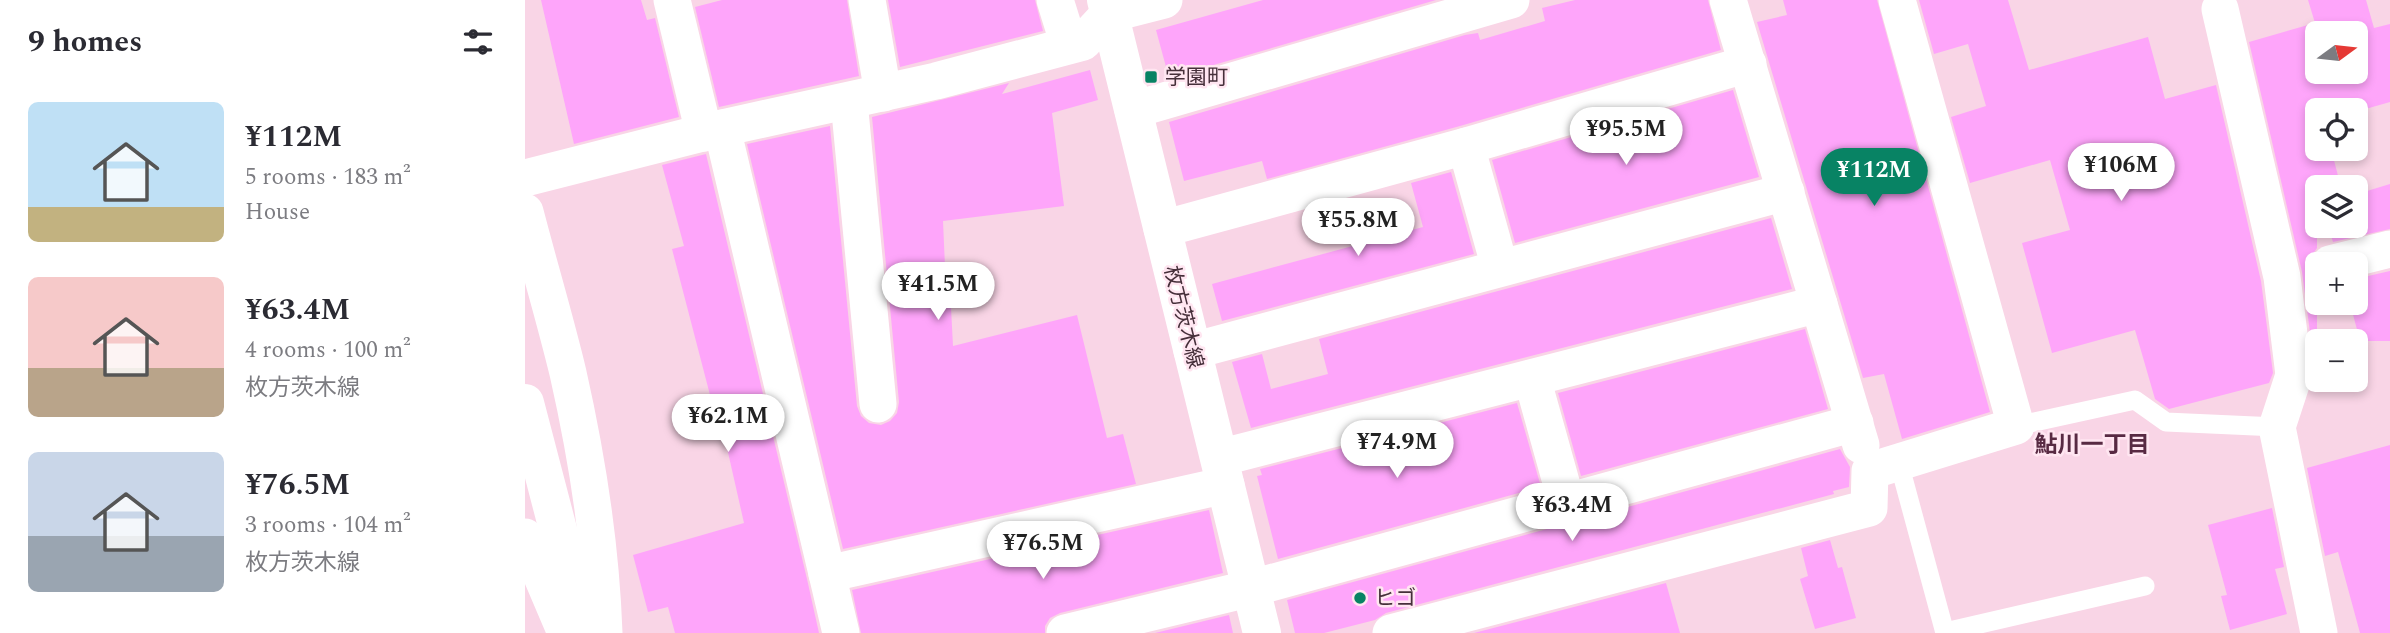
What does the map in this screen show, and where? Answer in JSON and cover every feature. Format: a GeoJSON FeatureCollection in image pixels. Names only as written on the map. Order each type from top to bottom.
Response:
{"type":"FeatureCollection","features":[{"type":"Feature","properties":{"kind":"main road","name":"枚方茨木線"},"geometry":{"type":"LineString","coordinates":[[1107,7],[1262,633]]}},
{"type":"Feature","properties":{"kind":"main road"},"geometry":{"type":"LineString","coordinates":[[525,403],[585,633]]}},
{"type":"Feature","properties":{"kind":"street"},"geometry":{"type":"LineString","coordinates":[[672,0],[713,131],[841,633]]}},
{"type":"Feature","properties":{"kind":"street"},"geometry":{"type":"LineString","coordinates":[[867,0],[866,97],[878,404]]}},
{"type":"Feature","properties":{"kind":"street"},"geometry":{"type":"LineString","coordinates":[[1055,0],[1069,45]]}},
{"type":"Feature","properties":{"kind":"street"},"geometry":{"type":"LineString","coordinates":[[525,178],[1083,42],[1107,7],[1164,0]]}},
{"type":"Feature","properties":{"kind":"street"},"geometry":{"type":"LineString","coordinates":[[1133,110],[1511,0]]}},
{"type":"Feature","properties":{"kind":"street"},"geometry":{"type":"LineString","coordinates":[[1728,0],[1855,423],[1884,467]]}},
{"type":"Feature","properties":{"kind":"street"},"geometry":{"type":"LineString","coordinates":[[1884,467],[2016,426],[1896,0]]}},
{"type":"Feature","properties":{"kind":"street"},"geometry":{"type":"LineString","coordinates":[[2220,9],[2282,276],[2294,376],[2277,427],[2319,633]]}},
{"type":"Feature","properties":{"kind":"street"},"geometry":{"type":"LineString","coordinates":[[1162,229],[1466,146],[1748,64]]}},
{"type":"Feature","properties":{"kind":"street"},"geometry":{"type":"LineString","coordinates":[[1466,146],[1500,268]]}},
{"type":"Feature","properties":{"kind":"street"},"geometry":{"type":"LineString","coordinates":[[1192,351],[1786,191]]}},
{"type":"Feature","properties":{"kind":"street"},"geometry":{"type":"LineString","coordinates":[[525,212],[570,387],[591,501],[603,593],[604,633]]}},
{"type":"Feature","properties":{"kind":"street"},"geometry":{"type":"LineString","coordinates":[[2368,254],[2390,249]]}},
{"type":"Feature","properties":{"kind":"street"},"geometry":{"type":"LineString","coordinates":[[2282,276],[2305,271]]}},
{"type":"Feature","properties":{"kind":"street"},"geometry":{"type":"LineString","coordinates":[[827,573],[1222,472],[1532,378],[1819,304]]}},
{"type":"Feature","properties":{"kind":"street"},"geometry":{"type":"LineString","coordinates":[[1532,378],[1566,500]]}},
{"type":"Feature","properties":{"kind":"street"},"geometry":{"type":"LineString","coordinates":[[1065,633],[1252,588],[1855,423]]}},
{"type":"Feature","properties":{"kind":"street"},"geometry":{"type":"LineString","coordinates":[[1391,633],[1869,508],[1884,467]]}},
{"type":"Feature","properties":{"kind":"street"},"geometry":{"type":"LineString","coordinates":[[525,537],[566,633]]}},
{"type":"Feature","properties":{"kind":"lane"},"geometry":{"type":"LineString","coordinates":[[2016,426],[2135,400],[2166,422],[2277,427]]}},
{"type":"Feature","properties":{"kind":"lane"},"geometry":{"type":"LineString","coordinates":[[1884,467],[1945,633],[2144,586]]}},
{"type":"Feature","properties":{"kind":"building"},"geometry":{"type":"Polygon","coordinates":[[[541,0],[641,0],[647,20],[655,18],[679,117],[574,144],[541,0]]]}},
{"type":"Feature","properties":{"kind":"building"},"geometry":{"type":"Polygon","coordinates":[[[722,0],[847,0],[859,76],[719,107],[695,7],[722,0]]]}},
{"type":"Feature","properties":{"kind":"building"},"geometry":{"type":"Polygon","coordinates":[[[888,0],[1035,0],[1043,31],[900,67],[888,0]]]}},
{"type":"Feature","properties":{"kind":"building"},"geometry":{"type":"Polygon","coordinates":[[[1263,0],[1436,0],[1169,78],[1156,30],[1263,0]]]}},
{"type":"Feature","properties":{"kind":"building"},"geometry":{"type":"Polygon","coordinates":[[[1575,0],[1708,0],[1721,50],[1267,179],[1262,161],[1184,181],[1169,122],[1465,35],[1478,33],[1480,40],[1545,21],[1542,8],[1575,0]]]}},
{"type":"Feature","properties":{"kind":"building"},"geometry":{"type":"Polygon","coordinates":[[[1783,0],[1877,0],[1990,412],[1902,439],[1884,374],[1863,378],[1757,22],[1787,15],[1783,0]]]}},
{"type":"Feature","properties":{"kind":"building"},"geometry":{"type":"Polygon","coordinates":[[[1919,0],[2008,0],[2029,70],[2148,37],[2165,99],[2216,85],[2261,281],[2273,373],[2269,383],[2169,409],[2155,399],[2135,330],[2052,353],[2022,243],[2070,230],[2050,160],[1970,183],[1951,117],[1986,106],[1968,44],[1934,54],[1919,0]]]}},
{"type":"Feature","properties":{"kind":"building"},"geometry":{"type":"Polygon","coordinates":[[[2308,0],[2366,0],[2374,28],[2390,24],[2390,102],[2368,108],[2368,98],[2305,98],[2305,161],[2334,161],[2338,175],[2305,175],[2305,238],[2317,238],[2317,248],[2314,252],[2305,252],[2305,295],[2302,272],[2249,42],[2305,26],[2305,84],[2368,84],[2368,21],[2314,21],[2308,0]]]}},
{"type":"Feature","properties":{"kind":"building"},"geometry":{"type":"Polygon","coordinates":[[[1090,70],[1098,100],[1052,113],[1064,206],[943,221],[946,289],[950,288],[953,346],[1077,315],[1107,438],[1123,434],[1136,484],[843,549],[747,144],[830,126],[857,406],[861,416],[869,423],[881,425],[890,421],[897,413],[899,402],[872,117],[1009,83],[1002,94],[1090,70]]]}},
{"type":"Feature","properties":{"kind":"building"},"geometry":{"type":"Polygon","coordinates":[[[1733,90],[1759,177],[1515,243],[1492,160],[1733,90]]]}},
{"type":"Feature","properties":{"kind":"building"},"geometry":{"type":"Polygon","coordinates":[[[706,154],[819,633],[675,633],[668,607],[648,612],[633,555],[744,523],[720,417],[716,418],[672,249],[684,246],[662,165],[706,154]]]}},
{"type":"Feature","properties":{"kind":"building"},"geometry":{"type":"Polygon","coordinates":[[[1451,172],[1474,254],[1222,321],[1212,284],[1423,227],[1411,183],[1451,172]]]}},
{"type":"Feature","properties":{"kind":"building"},"geometry":{"type":"Polygon","coordinates":[[[2390,184],[2390,229],[2368,234],[2368,191],[2390,184]]]}},
{"type":"Feature","properties":{"kind":"building"},"geometry":{"type":"Polygon","coordinates":[[[1771,218],[1792,289],[1251,428],[1232,362],[1262,354],[1271,389],[1328,374],[1319,339],[1771,218]]]}},
{"type":"Feature","properties":{"kind":"building"},"geometry":{"type":"Polygon","coordinates":[[[2332,238],[2351,238],[2333,242],[2332,238]]]}},
{"type":"Feature","properties":{"kind":"building"},"geometry":{"type":"Polygon","coordinates":[[[2390,271],[2390,341],[2368,341],[2368,329],[2357,329],[2353,315],[2368,315],[2368,276],[2390,271]]]}},
{"type":"Feature","properties":{"kind":"building"},"geometry":{"type":"Polygon","coordinates":[[[2308,315],[2317,315],[2317,329],[2310,329],[2308,315]]]}},
{"type":"Feature","properties":{"kind":"building"},"geometry":{"type":"Polygon","coordinates":[[[1805,329],[1828,409],[1581,476],[1558,393],[1805,329]]]}},
{"type":"Feature","properties":{"kind":"building"},"geometry":{"type":"Polygon","coordinates":[[[1517,403],[1541,487],[1278,559],[1257,476],[1262,475],[1260,469],[1517,403]]]}},
{"type":"Feature","properties":{"kind":"building"},"geometry":{"type":"Polygon","coordinates":[[[2390,445],[2390,633],[2360,633],[2338,552],[2325,556],[2307,468],[2390,445]]]}},
{"type":"Feature","properties":{"kind":"building"},"geometry":{"type":"Polygon","coordinates":[[[1840,449],[1850,467],[1849,487],[1833,491],[1834,494],[1386,613],[1375,620],[1324,633],[1295,633],[1287,600],[1840,449]]]}},
{"type":"Feature","properties":{"kind":"building"},"geometry":{"type":"Polygon","coordinates":[[[2272,508],[2284,567],[2275,569],[2287,614],[2230,630],[2221,596],[2227,595],[2208,525],[2272,508]]]}},
{"type":"Feature","properties":{"kind":"building"},"geometry":{"type":"Polygon","coordinates":[[[1209,510],[1223,573],[1060,613],[1050,618],[1045,626],[1045,633],[861,633],[852,590],[1209,510]]]}},
{"type":"Feature","properties":{"kind":"building"},"geometry":{"type":"Polygon","coordinates":[[[1830,540],[1838,568],[1842,567],[1856,618],[1815,629],[1800,579],[1808,576],[1801,548],[1830,540]]]}},
{"type":"Feature","properties":{"kind":"building"},"geometry":{"type":"Polygon","coordinates":[[[1666,583],[1680,633],[1474,633],[1666,583]]]}},
{"type":"Feature","properties":{"kind":"building"},"geometry":{"type":"Polygon","coordinates":[[[1229,615],[1233,633],[1155,633],[1229,615]]]}},
{"type":"Feature","properties":{"kind":"place","name":"学園町"},"geometry":{"type":"Point","coordinates":[1151,77]}},
{"type":"Feature","properties":{"kind":"place","name":"ヒゴ"},"geometry":{"type":"Point","coordinates":[1360,598]}},
{"type":"Feature","properties":{"kind":"district","name":"鮎川一丁目"},"geometry":{"type":"Point","coordinates":[2092,444]}}]}
